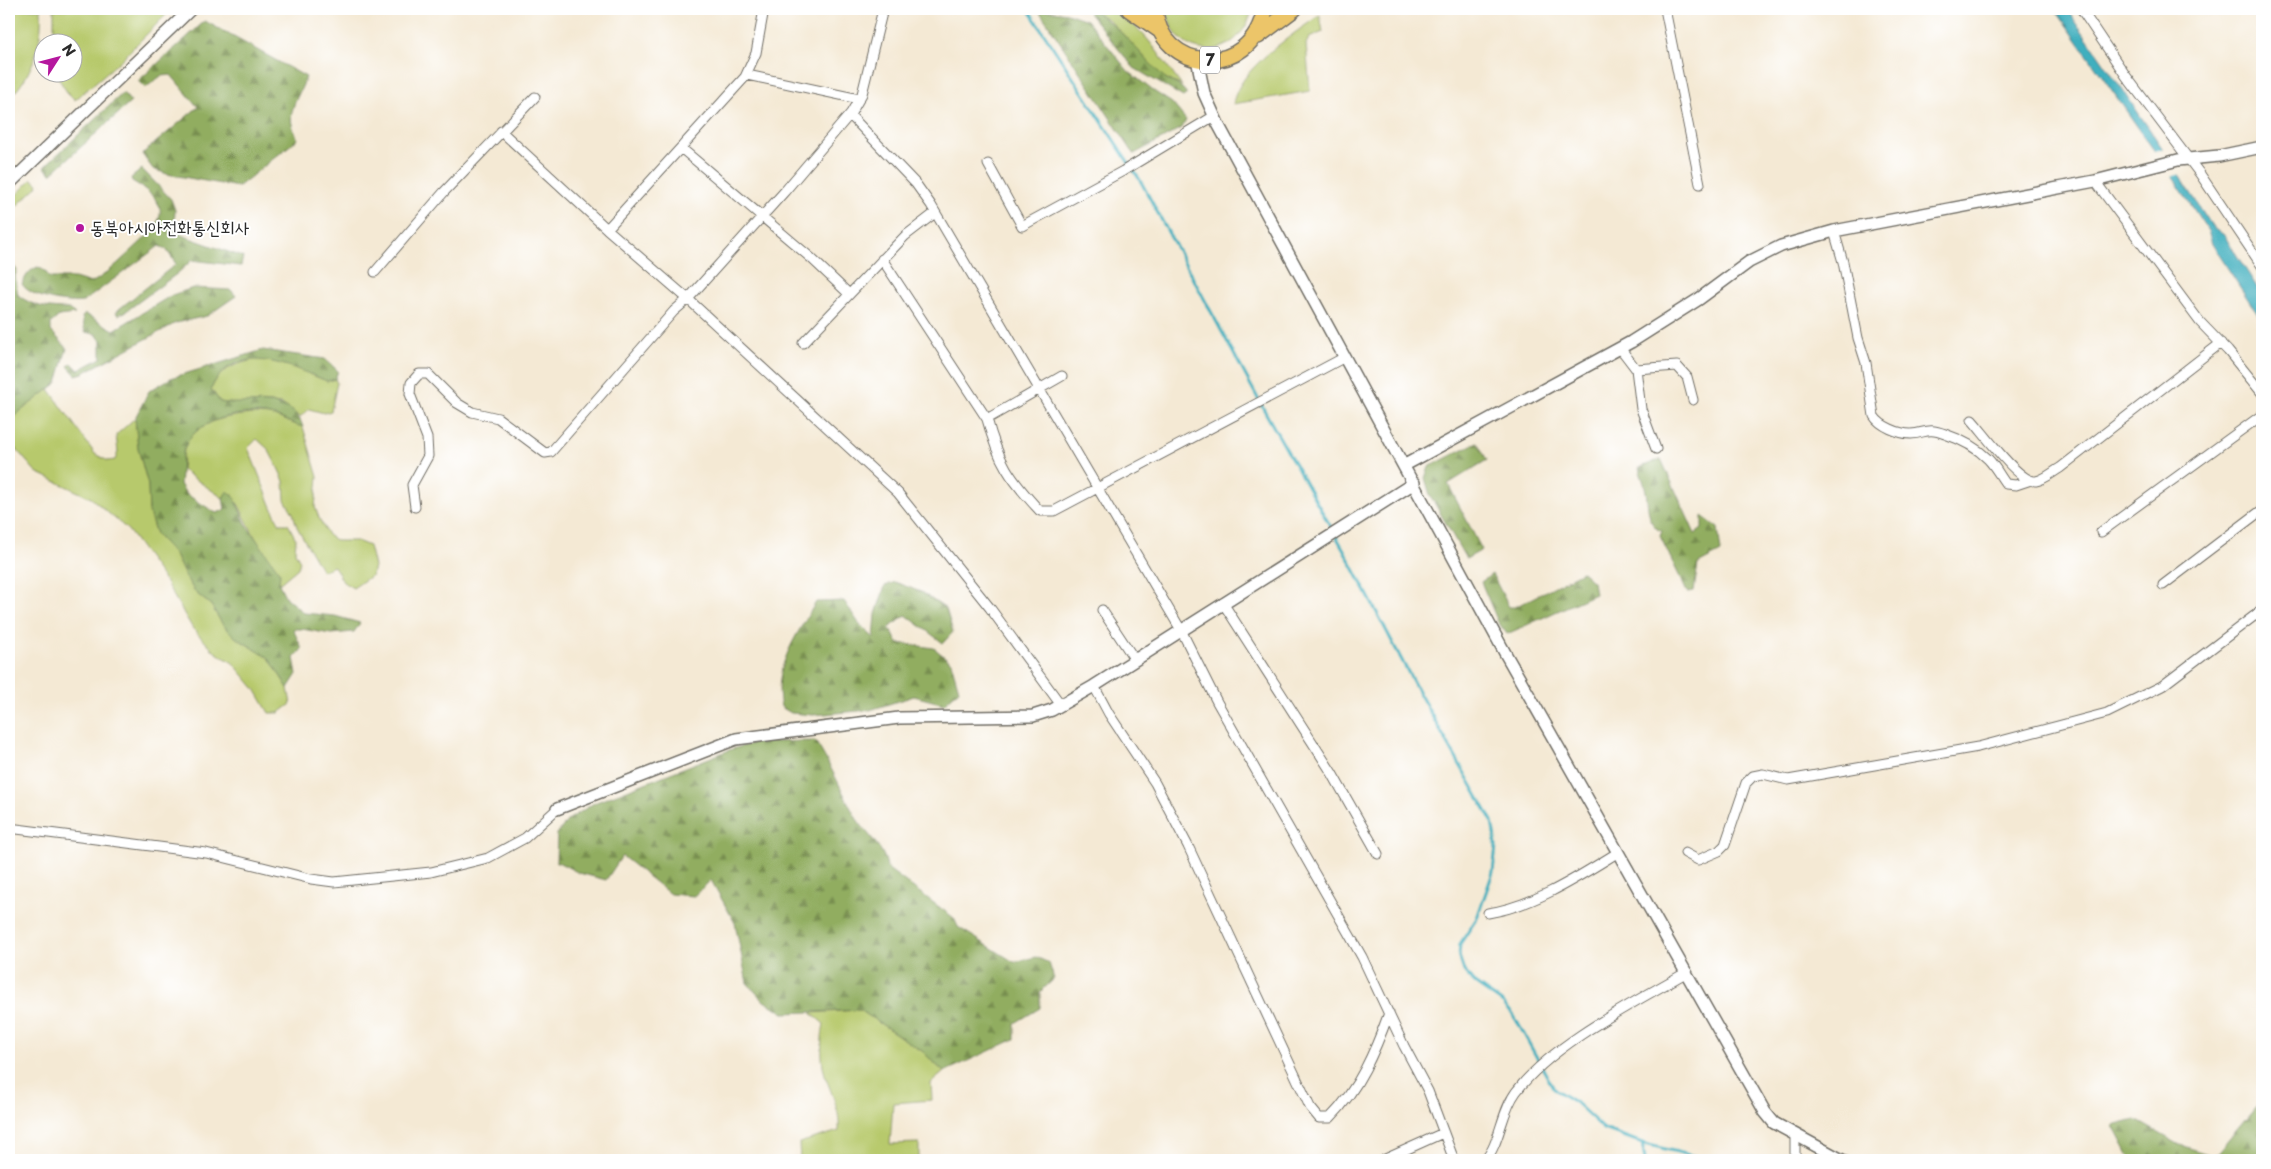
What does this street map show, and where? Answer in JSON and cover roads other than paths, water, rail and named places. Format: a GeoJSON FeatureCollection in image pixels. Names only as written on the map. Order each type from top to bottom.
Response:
{"type":"FeatureCollection","features":[{"type":"Feature","properties":{"kind":"highway","name":"7"},"geometry":{"type":"LineString","coordinates":[[1129,9],[1161,31],[1171,44],[1183,53],[1198,59],[1213,60],[1228,57],[1242,50],[1277,19],[1294,9]]}},
{"type":"Feature","properties":{"kind":"highway","name":"7"},"geometry":{"type":"LineString","coordinates":[[1155,9],[1161,31]]}},
{"type":"Feature","properties":{"kind":"highway","name":"7"},"geometry":{"type":"LineString","coordinates":[[1253,40],[1262,24],[1265,9]]}},
{"type":"Feature","properties":{"kind":"street"},"geometry":{"type":"LineString","coordinates":[[9,184],[191,9]]}},
{"type":"Feature","properties":{"kind":"street"},"geometry":{"type":"LineString","coordinates":[[607,229],[747,75],[756,53],[764,9]]}},
{"type":"Feature","properties":{"kind":"street"},"geometry":{"type":"LineString","coordinates":[[415,506],[412,485],[428,456],[427,438],[410,394],[411,382],[419,374],[428,374],[457,403],[472,412],[498,418],[545,453],[551,452],[674,311],[688,299],[850,115],[859,99],[883,9]]}},
{"type":"Feature","properties":{"kind":"street"},"geometry":{"type":"LineString","coordinates":[[1664,9],[1700,184]]}},
{"type":"Feature","properties":{"kind":"street"},"geometry":{"type":"LineString","coordinates":[[2081,9],[2183,159],[2262,266]]}},
{"type":"Feature","properties":{"kind":"street"},"geometry":{"type":"LineString","coordinates":[[1198,59],[1204,93],[1214,116],[1405,465],[1502,649],[1766,1112],[1774,1123],[1842,1160]]}},
{"type":"Feature","properties":{"kind":"street"},"geometry":{"type":"LineString","coordinates":[[747,75],[859,99]]}},
{"type":"Feature","properties":{"kind":"street"},"geometry":{"type":"LineString","coordinates":[[375,272],[444,192],[535,97]]}},
{"type":"Feature","properties":{"kind":"street"},"geometry":{"type":"LineString","coordinates":[[850,115],[916,184],[935,213],[1181,630],[1217,702],[1362,956],[1428,1091],[1454,1160]]}},
{"type":"Feature","properties":{"kind":"street"},"geometry":{"type":"LineString","coordinates":[[988,164],[1022,226],[1123,171],[1214,116]]}},
{"type":"Feature","properties":{"kind":"street"},"geometry":{"type":"LineString","coordinates":[[501,132],[607,229],[688,299],[898,493],[990,608],[1061,705]]}},
{"type":"Feature","properties":{"kind":"street"},"geometry":{"type":"LineString","coordinates":[[1405,465],[1620,348],[1699,299],[1749,262],[1781,246],[1834,231],[2095,181],[2183,159],[2262,147]]}},
{"type":"Feature","properties":{"kind":"street"},"geometry":{"type":"LineString","coordinates":[[681,148],[810,258],[848,293]]}},
{"type":"Feature","properties":{"kind":"street"},"geometry":{"type":"LineString","coordinates":[[2095,181],[2200,322],[2221,343],[2262,393]]}},
{"type":"Feature","properties":{"kind":"street"},"geometry":{"type":"LineString","coordinates":[[803,343],[848,293],[904,236],[935,213]]}},
{"type":"Feature","properties":{"kind":"street"},"geometry":{"type":"LineString","coordinates":[[1834,231],[1843,262],[1858,338],[1866,363],[1874,416],[1877,422],[1888,428],[1912,434],[1930,429],[1945,434],[1972,447],[1988,460],[2006,484],[2016,486],[2028,480]]}},
{"type":"Feature","properties":{"kind":"street"},"geometry":{"type":"LineString","coordinates":[[882,259],[987,419],[1001,464],[1040,511],[1054,511],[1256,406],[1345,357]]}},
{"type":"Feature","properties":{"kind":"street"},"geometry":{"type":"LineString","coordinates":[[1972,420],[2017,472],[2028,480],[2038,481],[2060,468],[2221,343]]}},
{"type":"Feature","properties":{"kind":"street"},"geometry":{"type":"LineString","coordinates":[[1620,348],[1636,369],[1641,409],[1656,449]]}},
{"type":"Feature","properties":{"kind":"street"},"geometry":{"type":"LineString","coordinates":[[1636,369],[1677,366],[1687,377],[1694,400]]}},
{"type":"Feature","properties":{"kind":"street"},"geometry":{"type":"LineString","coordinates":[[987,419],[1062,376]]}},
{"type":"Feature","properties":{"kind":"street"},"geometry":{"type":"LineString","coordinates":[[2101,532],[2262,415]]}},
{"type":"Feature","properties":{"kind":"street"},"geometry":{"type":"LineString","coordinates":[[9,828],[206,853],[311,879],[334,882],[430,872],[488,858],[525,838],[557,809],[715,747],[754,735],[899,718],[1026,716],[1042,714],[1094,686],[1340,528],[1414,483]]}},
{"type":"Feature","properties":{"kind":"street"},"geometry":{"type":"LineString","coordinates":[[2163,585],[2262,510]]}},
{"type":"Feature","properties":{"kind":"street"},"geometry":{"type":"LineString","coordinates":[[1223,603],[1332,773],[1378,854]]}},
{"type":"Feature","properties":{"kind":"street"},"geometry":{"type":"LineString","coordinates":[[1102,610],[1135,660]]}},
{"type":"Feature","properties":{"kind":"street"},"geometry":{"type":"LineString","coordinates":[[1685,853],[1698,860],[1719,851],[1725,845],[1746,783],[1753,776],[1763,774],[1788,780],[1924,758],[1978,747],[2108,713],[2162,686],[2262,610]]}},
{"type":"Feature","properties":{"kind":"street"},"geometry":{"type":"LineString","coordinates":[[1094,686],[1109,714],[1155,782],[1188,846],[1310,1107],[1319,1118],[1330,1118],[1342,1106],[1367,1066],[1389,1013]]}},
{"type":"Feature","properties":{"kind":"street"},"geometry":{"type":"LineString","coordinates":[[1488,914],[1504,911],[1541,896],[1617,853]]}},
{"type":"Feature","properties":{"kind":"street"},"geometry":{"type":"LineString","coordinates":[[1490,1158],[1506,1108],[1516,1091],[1542,1065],[1581,1036],[1687,972]]}},
{"type":"Feature","properties":{"kind":"street"},"geometry":{"type":"LineString","coordinates":[[1382,1160],[1443,1134]]}},
{"type":"Feature","properties":{"kind":"street"},"geometry":{"type":"LineString","coordinates":[[1795,1160],[1796,1135]]}},
{"type":"Feature","properties":{"kind":"water"},"geometry":{"type":"Polygon","coordinates":[[[2055,9],[2067,9],[2157,140],[2212,226],[2224,235],[2262,295],[2262,321],[2212,244],[2208,231],[2174,179],[2055,9]]]}},
{"type":"Feature","properties":{"kind":"waterway"},"geometry":{"type":"LineString","coordinates":[[1028,9],[1140,180],[1269,419],[1344,550],[1419,693],[1492,821],[1496,846],[1493,872],[1477,918],[1460,944],[1459,956],[1464,971],[1473,982],[1503,1003],[1514,1016],[1554,1089],[1575,1102],[1604,1129],[1645,1144],[1710,1160]]}},
{"type":"Feature","properties":{"kind":"waterway"},"geometry":{"type":"LineString","coordinates":[[1642,1143],[1645,1160]]}},
{"type":"Feature","properties":{"kind":"place","name":"동북아시아전화통신회사"},"geometry":{"type":"Point","coordinates":[80,228]}}]}
